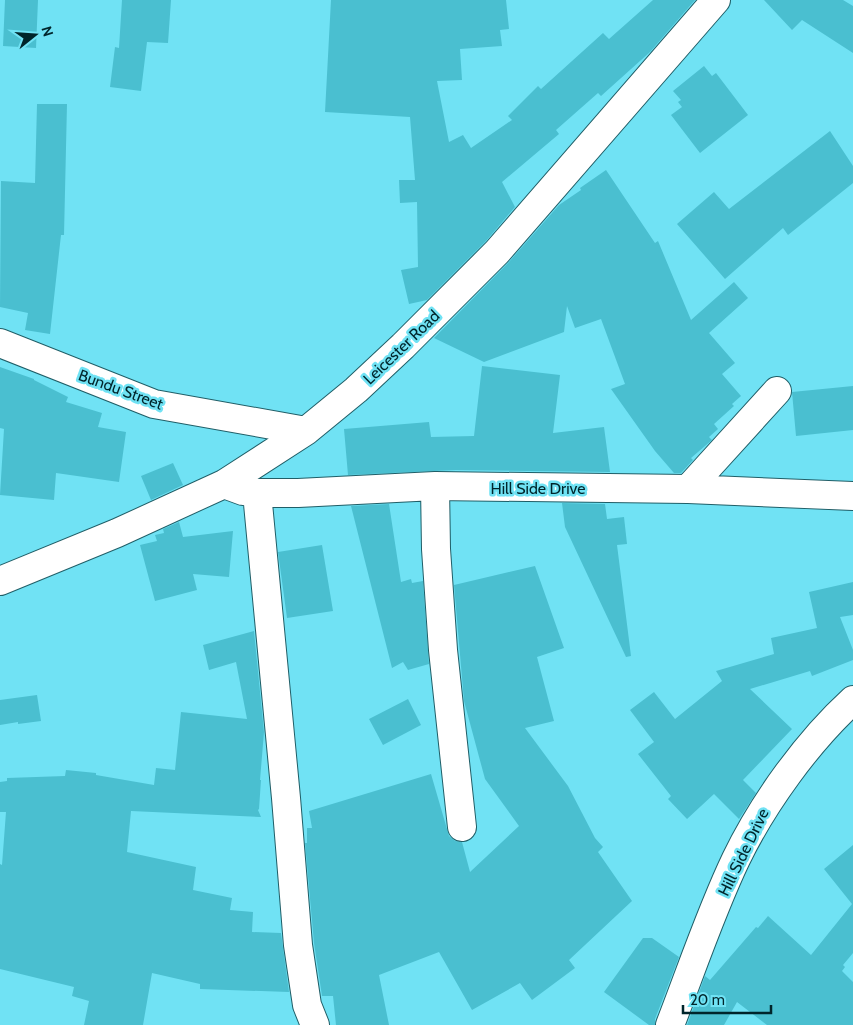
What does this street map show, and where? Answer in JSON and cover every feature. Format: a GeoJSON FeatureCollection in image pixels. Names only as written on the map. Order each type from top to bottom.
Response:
{"type":"FeatureCollection","features":[{"type":"Feature","properties":{"kind":"street","name":"Leicester Road"},"geometry":{"type":"LineString","coordinates":[[0,581],[116,533],[224,484],[306,431],[356,390],[498,252],[716,0]]}},
{"type":"Feature","properties":{"kind":"street","name":"Bundu Street"},"geometry":{"type":"LineString","coordinates":[[0,343],[154,404],[306,431]]}},
{"type":"Feature","properties":{"kind":"street"},"geometry":{"type":"LineString","coordinates":[[688,489],[777,391]]}},
{"type":"Feature","properties":{"kind":"street","name":"Hill Side Drive"},"geometry":{"type":"LineString","coordinates":[[224,484],[257,493],[298,493],[435,486],[688,489],[853,496]]}},
{"type":"Feature","properties":{"kind":"street"},"geometry":{"type":"LineString","coordinates":[[435,486],[436,549],[443,650],[462,827]]}},
{"type":"Feature","properties":{"kind":"street"},"geometry":{"type":"LineString","coordinates":[[257,493],[298,945],[307,1005],[315,1025]]}},
{"type":"Feature","properties":{"kind":"street","name":"Hill Side Drive"},"geometry":{"type":"LineString","coordinates":[[670,1025],[736,858],[772,794],[832,720],[853,700]]}},
{"type":"Feature","properties":{"kind":"building"},"geometry":{"type":"Polygon","coordinates":[[[5,0],[38,0],[36,48],[3,46],[5,0]]]}},
{"type":"Feature","properties":{"kind":"building"},"geometry":{"type":"Polygon","coordinates":[[[122,0],[171,0],[168,43],[147,42],[141,91],[110,87],[115,47],[119,48],[122,0]]]}},
{"type":"Feature","properties":{"kind":"building"},"geometry":{"type":"Polygon","coordinates":[[[331,0],[506,0],[509,29],[500,30],[502,46],[460,49],[462,80],[437,81],[449,142],[463,135],[471,148],[512,120],[508,116],[538,86],[541,89],[603,33],[609,39],[653,0],[695,0],[650,52],[601,96],[598,93],[556,130],[559,134],[502,182],[515,207],[486,241],[427,300],[409,304],[401,270],[418,267],[417,202],[400,203],[399,180],[415,180],[410,117],[325,112],[331,0]]]}},
{"type":"Feature","properties":{"kind":"building"},"geometry":{"type":"Polygon","coordinates":[[[764,0],[843,0],[853,6],[853,53],[802,20],[792,30],[764,0]]]}},
{"type":"Feature","properties":{"kind":"building"},"geometry":{"type":"Polygon","coordinates":[[[704,66],[712,76],[716,73],[748,115],[700,153],[671,115],[682,107],[678,102],[681,100],[673,91],[704,66]]]}},
{"type":"Feature","properties":{"kind":"building"},"geometry":{"type":"Polygon","coordinates":[[[37,104],[67,104],[64,235],[61,235],[50,334],[25,330],[28,313],[0,307],[1,181],[35,183],[37,104]]]}},
{"type":"Feature","properties":{"kind":"building"},"geometry":{"type":"Polygon","coordinates":[[[830,131],[853,166],[853,183],[788,235],[783,228],[725,279],[677,224],[714,192],[729,209],[830,131]]]}},
{"type":"Feature","properties":{"kind":"building"},"geometry":{"type":"Polygon","coordinates":[[[606,170],[655,243],[658,241],[691,320],[734,282],[748,298],[709,333],[735,363],[722,374],[741,396],[732,404],[734,406],[714,424],[718,429],[709,437],[712,440],[691,458],[693,460],[681,473],[674,473],[655,451],[611,389],[625,384],[601,319],[575,328],[567,306],[564,332],[484,362],[434,338],[508,263],[559,205],[606,170]]]}},
{"type":"Feature","properties":{"kind":"building"},"geometry":{"type":"Polygon","coordinates":[[[482,366],[560,375],[553,433],[604,427],[610,472],[456,470],[348,475],[344,429],[429,422],[431,437],[474,436],[482,366]]]}},
{"type":"Feature","properties":{"kind":"building"},"geometry":{"type":"Polygon","coordinates":[[[0,367],[34,379],[68,397],[66,402],[102,413],[98,427],[126,432],[119,482],[56,473],[54,500],[0,495],[4,429],[0,428],[0,367]]]}},
{"type":"Feature","properties":{"kind":"building"},"geometry":{"type":"Polygon","coordinates":[[[853,386],[853,430],[796,436],[792,392],[853,386]]]}},
{"type":"Feature","properties":{"kind":"building"},"geometry":{"type":"Polygon","coordinates":[[[173,463],[183,485],[151,500],[141,476],[173,463]]]}},
{"type":"Feature","properties":{"kind":"building"},"geometry":{"type":"Polygon","coordinates":[[[562,503],[605,504],[607,519],[624,517],[627,544],[617,545],[631,656],[626,657],[565,527],[562,503]]]}},
{"type":"Feature","properties":{"kind":"building"},"geometry":{"type":"Polygon","coordinates":[[[389,504],[401,582],[411,579],[412,583],[423,581],[429,664],[408,670],[403,662],[392,668],[351,506],[389,504]]]}},
{"type":"Feature","properties":{"kind":"building"},"geometry":{"type":"Polygon","coordinates":[[[179,522],[183,537],[233,531],[229,577],[193,574],[197,590],[155,601],[140,545],[157,541],[155,535],[164,533],[163,529],[179,522]]]}},
{"type":"Feature","properties":{"kind":"building"},"geometry":{"type":"Polygon","coordinates":[[[322,545],[333,611],[287,618],[278,552],[322,545]]]}},
{"type":"Feature","properties":{"kind":"building"},"geometry":{"type":"Polygon","coordinates":[[[535,566],[564,648],[537,657],[554,721],[525,728],[568,786],[595,838],[603,847],[598,852],[632,901],[569,960],[575,968],[532,1000],[520,983],[472,1010],[439,952],[379,975],[389,1025],[336,1025],[333,996],[322,996],[314,943],[305,843],[307,843],[307,828],[312,828],[309,811],[431,774],[449,836],[455,841],[462,842],[470,872],[519,826],[485,779],[464,701],[454,585],[535,566]]]}},
{"type":"Feature","properties":{"kind":"building"},"geometry":{"type":"Polygon","coordinates":[[[853,582],[853,615],[840,617],[853,650],[853,660],[812,676],[810,671],[750,689],[792,729],[743,780],[756,793],[739,819],[714,794],[687,819],[668,799],[671,796],[638,754],[654,742],[630,710],[654,692],[675,719],[722,681],[716,671],[774,654],[771,638],[817,628],[809,592],[853,582]]]}},
{"type":"Feature","properties":{"kind":"building"},"geometry":{"type":"Polygon","coordinates":[[[254,631],[264,732],[258,810],[261,817],[131,811],[127,852],[196,867],[193,890],[232,898],[230,910],[253,912],[252,932],[281,933],[289,992],[200,989],[200,984],[152,973],[143,1025],[84,1025],[89,1001],[72,996],[74,987],[0,969],[0,864],[2,865],[6,812],[0,812],[0,782],[7,781],[7,778],[65,776],[66,770],[96,773],[96,775],[154,785],[156,768],[175,770],[181,712],[247,719],[236,662],[209,670],[203,645],[254,631]]]}},
{"type":"Feature","properties":{"kind":"building"},"geometry":{"type":"Polygon","coordinates":[[[37,695],[41,721],[0,725],[0,700],[37,695]]]}},
{"type":"Feature","properties":{"kind":"building"},"geometry":{"type":"Polygon","coordinates":[[[408,699],[421,725],[383,745],[369,719],[408,699]]]}},
{"type":"Feature","properties":{"kind":"building"},"geometry":{"type":"Polygon","coordinates":[[[853,845],[853,953],[843,965],[845,967],[842,971],[853,982],[853,1025],[767,1025],[737,1002],[724,1025],[687,1025],[705,976],[710,980],[756,927],[758,928],[768,916],[811,955],[852,904],[824,869],[853,845]]]}},
{"type":"Feature","properties":{"kind":"building"},"geometry":{"type":"Polygon","coordinates":[[[643,938],[652,938],[679,957],[655,1019],[655,1025],[649,1025],[604,992],[643,938]]]}}]}
